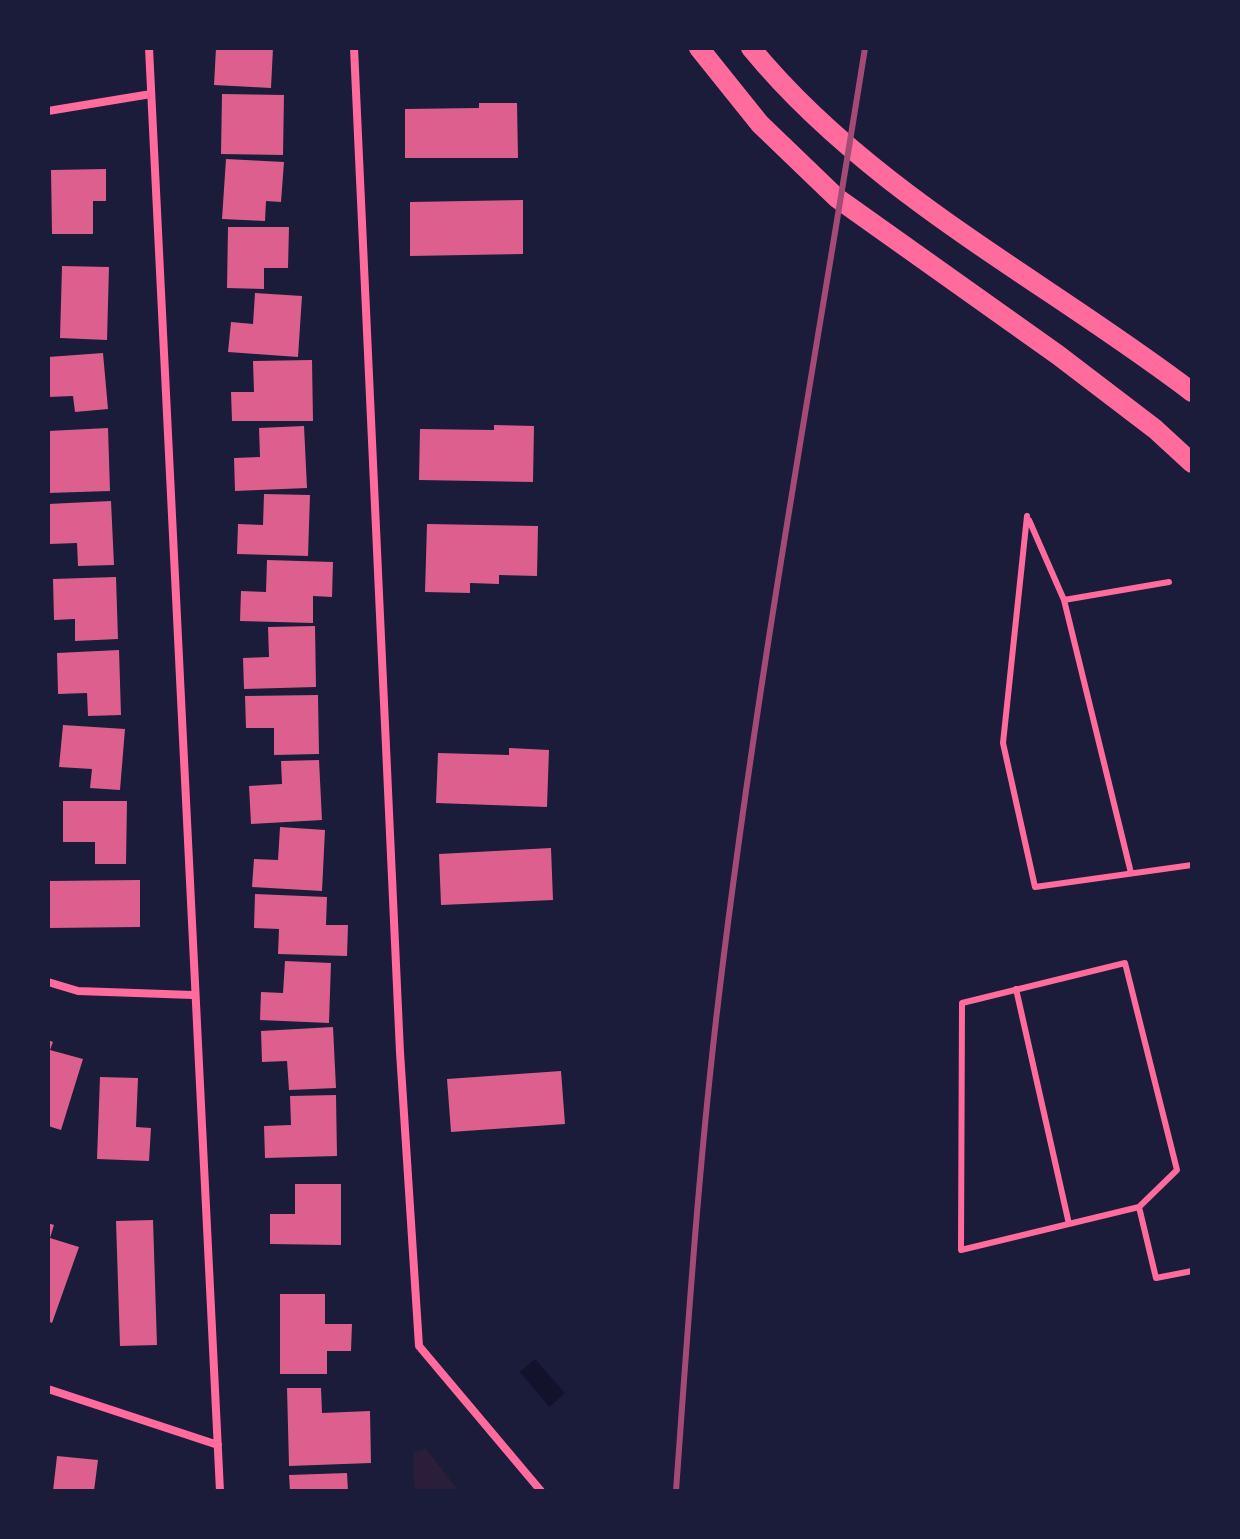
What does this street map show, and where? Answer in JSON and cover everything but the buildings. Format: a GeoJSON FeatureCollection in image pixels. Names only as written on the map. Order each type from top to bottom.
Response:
{"type":"FeatureCollection","features":[{"type":"Feature","properties":{"kind":"main road"},"geometry":{"type":"LineString","coordinates":[[699,48],[760,124],[837,198],[1070,365],[1155,429],[1192,463]]}},
{"type":"Feature","properties":{"kind":"main road"},"geometry":{"type":"LineString","coordinates":[[751,48],[774,75],[852,149],[973,240],[1192,392]]}},
{"type":"Feature","properties":{"kind":"street"},"geometry":{"type":"LineString","coordinates":[[149,48],[193,995],[220,1491]]}},
{"type":"Feature","properties":{"kind":"street"},"geometry":{"type":"LineString","coordinates":[[354,48],[400,1052],[419,1346],[541,1491]]}},
{"type":"Feature","properties":{"kind":"street"},"geometry":{"type":"LineString","coordinates":[[48,111],[151,94]]}},
{"type":"Feature","properties":{"kind":"street"},"geometry":{"type":"LineString","coordinates":[[48,982],[92,992],[193,995]]}},
{"type":"Feature","properties":{"kind":"street"},"geometry":{"type":"LineString","coordinates":[[48,1389],[218,1445]]}},
{"type":"Feature","properties":{"kind":"lane"},"geometry":{"type":"LineString","coordinates":[[1131,873],[1064,600],[1027,516],[1003,743],[1035,887],[1192,865]]}},
{"type":"Feature","properties":{"kind":"lane"},"geometry":{"type":"LineString","coordinates":[[1064,600],[1169,582]]}},
{"type":"Feature","properties":{"kind":"lane"},"geometry":{"type":"LineString","coordinates":[[1125,963],[1177,1170],[1139,1207],[961,1250],[962,1003],[1016,989],[1125,963]]}},
{"type":"Feature","properties":{"kind":"lane"},"geometry":{"type":"LineString","coordinates":[[1016,989],[1069,1224]]}},
{"type":"Feature","properties":{"kind":"lane"},"geometry":{"type":"LineString","coordinates":[[1139,1207],[1156,1278],[1192,1271]]}},
{"type":"Feature","properties":{"kind":"shaded area"},"geometry":{"type":"Polygon","coordinates":[[[535,1359],[565,1393],[549,1407],[520,1372],[535,1359]]]}},
{"type":"Feature","properties":{"kind":"shaded area"},"geometry":{"type":"Polygon","coordinates":[[[425,1449],[459,1491],[414,1491],[413,1452],[425,1449]]]}},
{"type":"Feature","properties":{"kind":"railway"},"geometry":{"type":"LineString","coordinates":[[676,1491],[694,1243],[734,876],[769,639],[865,48]]}}]}
